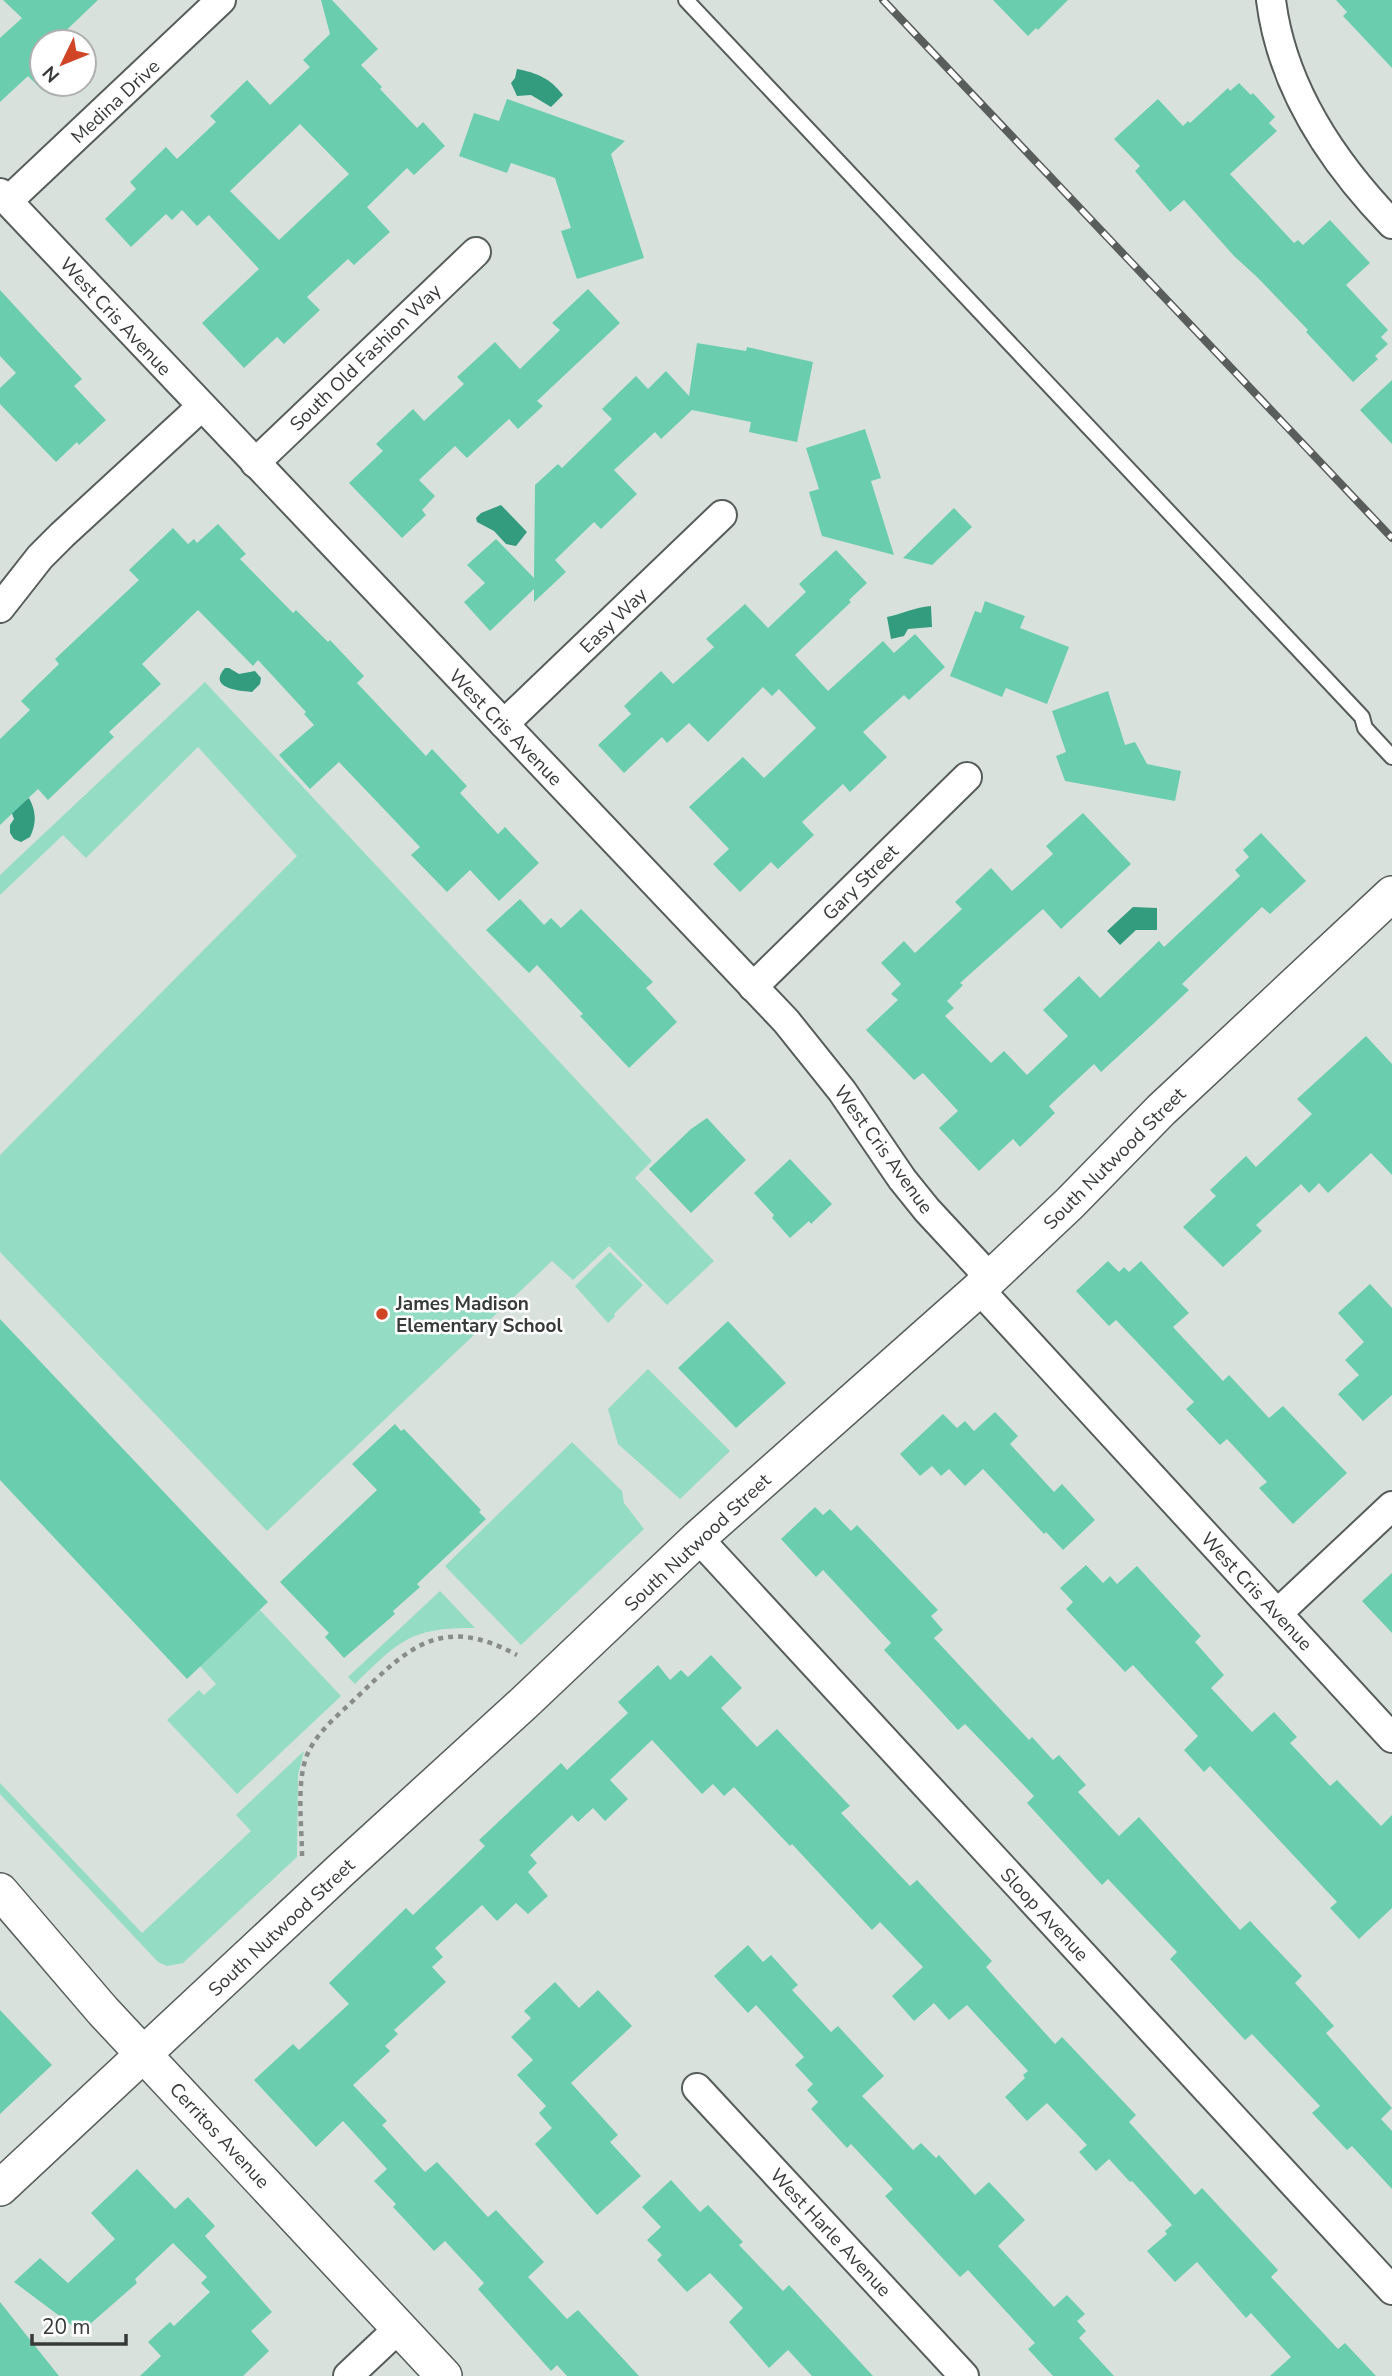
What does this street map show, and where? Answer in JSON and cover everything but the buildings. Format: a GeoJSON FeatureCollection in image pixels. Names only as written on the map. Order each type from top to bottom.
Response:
{"type":"FeatureCollection","features":[{"type":"Feature","properties":{"kind":"street","name":"Medina Drive"},"geometry":{"type":"LineString","coordinates":[[4,197],[221,0]]}},
{"type":"Feature","properties":{"kind":"street"},"geometry":{"type":"LineString","coordinates":[[1271,0],[1281,48],[1304,105],[1343,169],[1392,225]]}},
{"type":"Feature","properties":{"kind":"street","name":"West Cris Avenue"},"geometry":{"type":"LineString","coordinates":[[4,197],[754,987],[816,1057],[902,1179],[985,1284],[1392,1738]]}},
{"type":"Feature","properties":{"kind":"street","name":"South Old Fashion Way"},"geometry":{"type":"LineString","coordinates":[[255,463],[476,252]]}},
{"type":"Feature","properties":{"kind":"street"},"geometry":{"type":"LineString","coordinates":[[0,608],[40,557],[201,407]]}},
{"type":"Feature","properties":{"kind":"street","name":"Easy Way"},"geometry":{"type":"LineString","coordinates":[[504,724],[722,515]]}},
{"type":"Feature","properties":{"kind":"street","name":"Gary Street"},"geometry":{"type":"LineString","coordinates":[[754,987],[967,777]]}},
{"type":"Feature","properties":{"kind":"street","name":"South Nutwood Street"},"geometry":{"type":"LineString","coordinates":[[0,2188],[524,1703],[698,1538],[985,1284],[1070,1203],[1161,1110],[1392,894]]}},
{"type":"Feature","properties":{"kind":"street"},"geometry":{"type":"LineString","coordinates":[[1278,1613],[1392,1506]]}},
{"type":"Feature","properties":{"kind":"street","name":"Sloop Avenue"},"geometry":{"type":"LineString","coordinates":[[698,1538],[1392,2290]]}},
{"type":"Feature","properties":{"kind":"street","name":"Cerritos Avenue"},"geometry":{"type":"LineString","coordinates":[[0,1891],[103,2011],[444,2376]]}},
{"type":"Feature","properties":{"kind":"street","name":"West Harle Avenue"},"geometry":{"type":"LineString","coordinates":[[697,2088],[964,2376]]}},
{"type":"Feature","properties":{"kind":"street"},"geometry":{"type":"LineString","coordinates":[[348,2376],[399,2328]]}},
{"type":"Feature","properties":{"kind":"lane"},"geometry":{"type":"LineString","coordinates":[[686,0],[1352,706],[1362,717],[1365,728],[1392,757]]}},
{"type":"Feature","properties":{"kind":"path"},"geometry":{"type":"LineString","coordinates":[[302,1856],[302,1790],[307,1754],[320,1733],[391,1664],[421,1644],[452,1637],[483,1641],[517,1655]]}},
{"type":"Feature","properties":{"kind":"shaded area"},"geometry":{"type":"Polygon","coordinates":[[[517,69],[543,77],[563,95],[551,107],[531,95],[517,96],[511,83],[517,69]]]}},
{"type":"Feature","properties":{"kind":"shaded area"},"geometry":{"type":"Polygon","coordinates":[[[501,505],[527,532],[516,546],[506,544],[494,531],[477,522],[476,518],[481,513],[501,505]]]}},
{"type":"Feature","properties":{"kind":"shaded area"},"geometry":{"type":"Polygon","coordinates":[[[931,606],[932,627],[908,629],[904,636],[891,639],[887,617],[931,606]]]}},
{"type":"Feature","properties":{"kind":"shaded area"},"geometry":{"type":"Polygon","coordinates":[[[225,668],[239,674],[255,671],[261,678],[260,684],[252,692],[227,687],[220,680],[225,668]]]}},
{"type":"Feature","properties":{"kind":"shaded area"},"geometry":{"type":"Polygon","coordinates":[[[205,682],[652,1161],[635,1178],[714,1261],[667,1305],[609,1246],[573,1280],[552,1261],[267,1531],[0,1252],[0,1155],[297,856],[198,747],[86,858],[63,835],[0,895],[0,875],[205,682]]]}},
{"type":"Feature","properties":{"kind":"shaded area"},"geometry":{"type":"Polygon","coordinates":[[[29,798],[35,822],[30,837],[21,842],[14,839],[10,833],[10,825],[14,819],[11,811],[29,798]]]}},
{"type":"Feature","properties":{"kind":"shaded area"},"geometry":{"type":"Polygon","coordinates":[[[1133,907],[1157,908],[1157,930],[1136,930],[1120,945],[1107,931],[1133,907]]]}},
{"type":"Feature","properties":{"kind":"shaded area"},"geometry":{"type":"Polygon","coordinates":[[[610,1252],[643,1285],[608,1323],[575,1286],[610,1252]]]}},
{"type":"Feature","properties":{"kind":"shaded area"},"geometry":{"type":"Polygon","coordinates":[[[648,1369],[730,1451],[680,1499],[618,1444],[608,1409],[648,1369]]]}},
{"type":"Feature","properties":{"kind":"shaded area"},"geometry":{"type":"Polygon","coordinates":[[[572,1442],[622,1491],[624,1503],[644,1529],[521,1645],[445,1566],[572,1442]]]}},
{"type":"Feature","properties":{"kind":"shaded area"},"geometry":{"type":"Polygon","coordinates":[[[440,1591],[475,1628],[435,1630],[408,1639],[383,1657],[355,1684],[348,1677],[440,1591]]]}},
{"type":"Feature","properties":{"kind":"shaded area"},"geometry":{"type":"Polygon","coordinates":[[[260,1610],[341,1696],[237,1794],[167,1720],[199,1690],[204,1695],[216,1684],[200,1666],[260,1610]]]}},
{"type":"Feature","properties":{"kind":"shaded area"},"geometry":{"type":"Polygon","coordinates":[[[304,1751],[298,1775],[297,1857],[183,1963],[167,1966],[158,1962],[0,1794],[0,1783],[142,1933],[251,1831],[236,1815],[304,1751]]]}},
{"type":"Feature","properties":{"kind":"railway"},"geometry":{"type":"LineString","coordinates":[[883,0],[1392,538]]}},
{"type":"Feature","properties":{"kind":"place","name":"James Madison Elementary School"},"geometry":{"type":"Point","coordinates":[382,1314]}}]}
